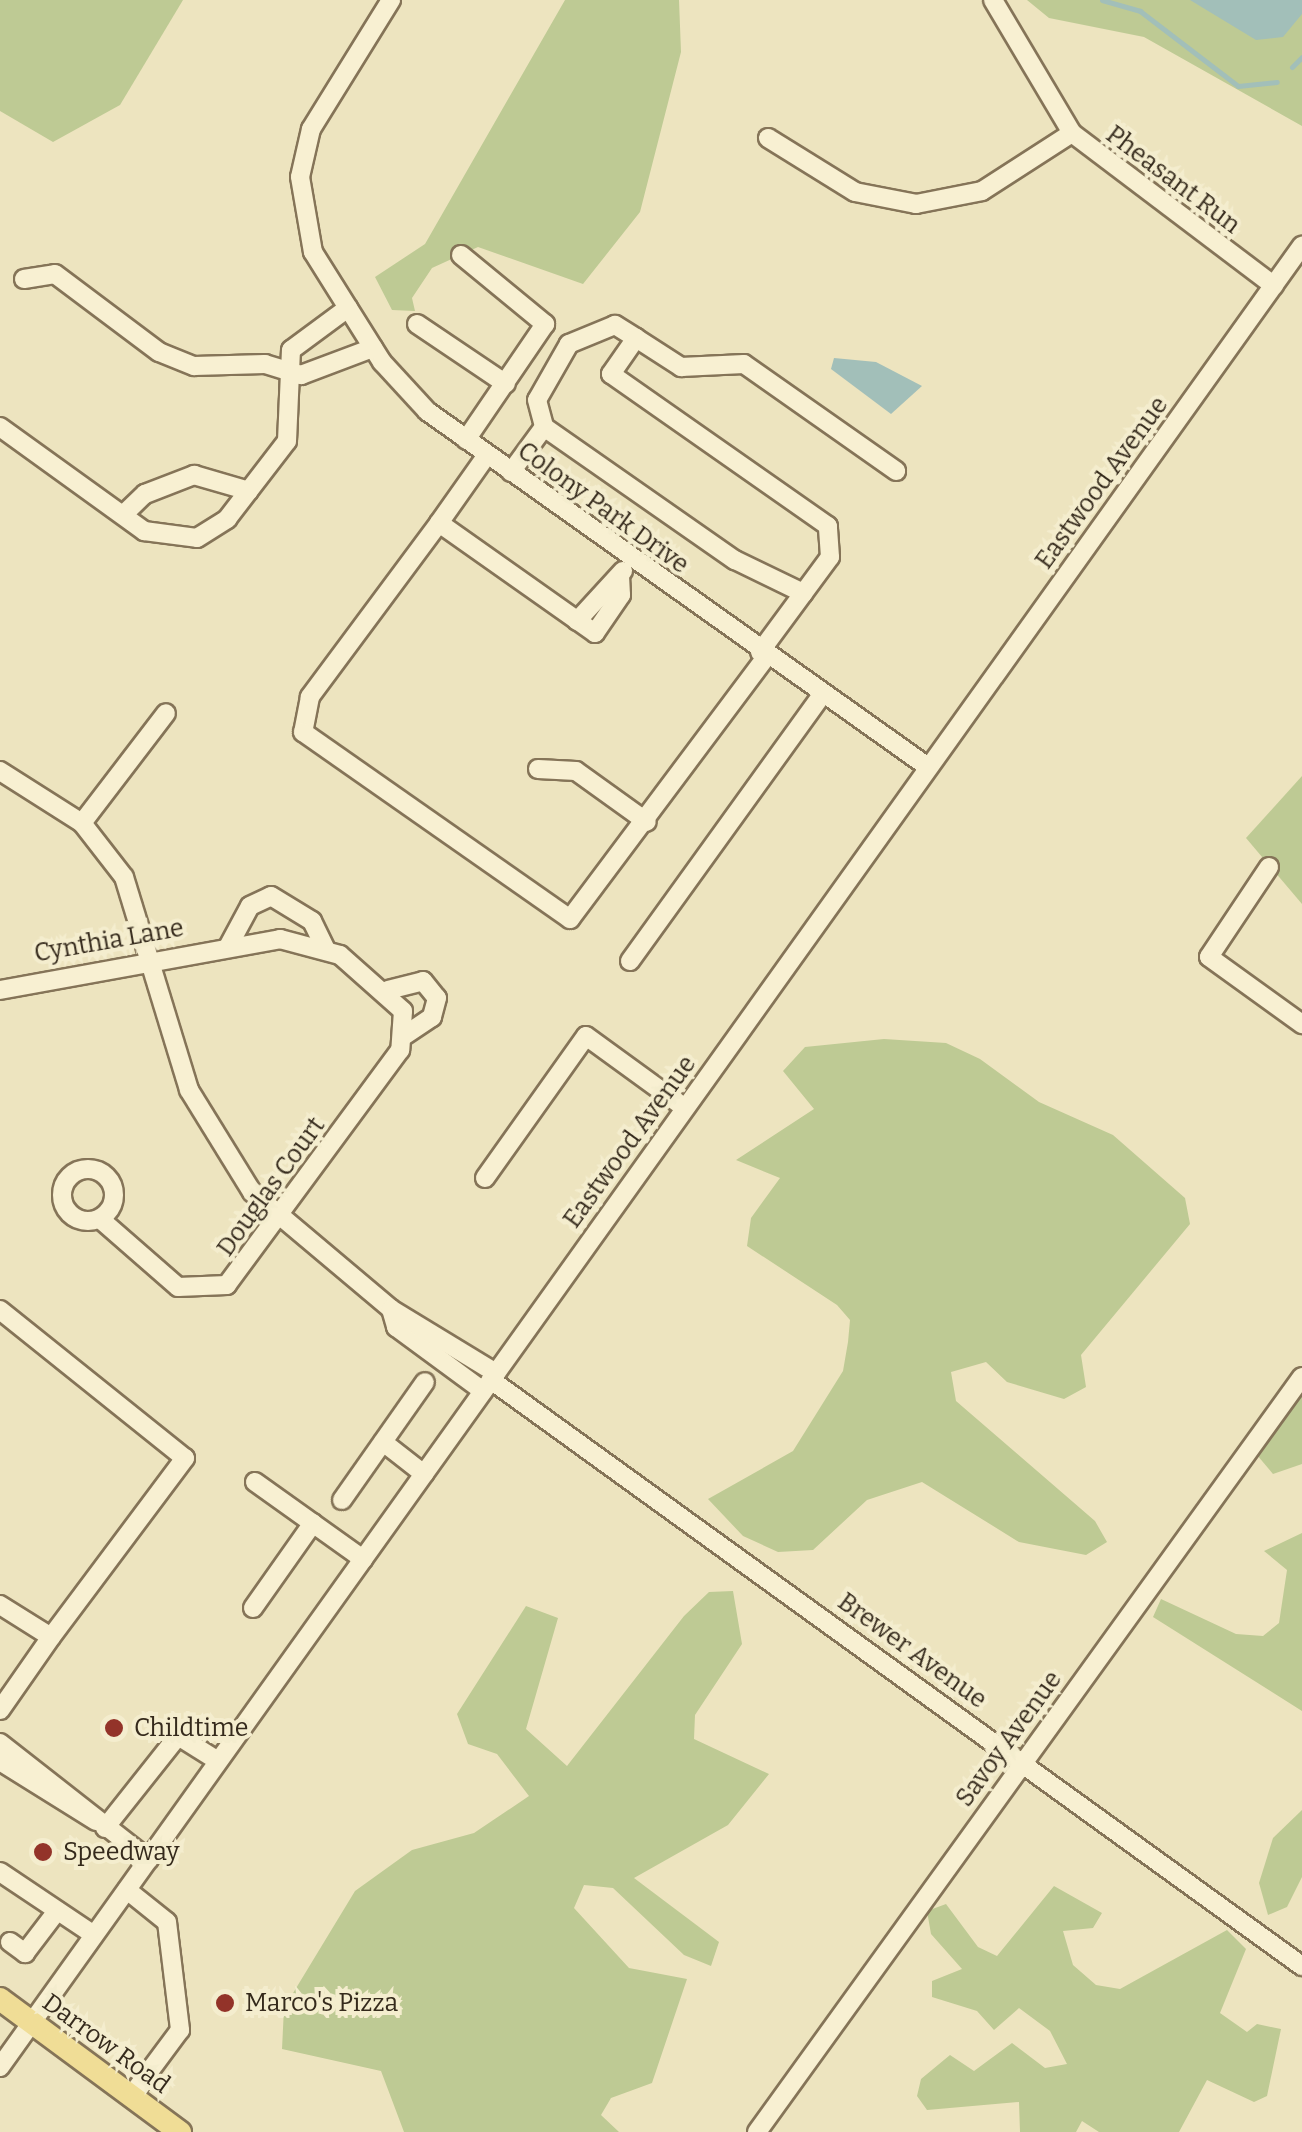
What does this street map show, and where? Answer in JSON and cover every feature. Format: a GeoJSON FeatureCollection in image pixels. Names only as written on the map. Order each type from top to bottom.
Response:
{"type":"FeatureCollection","features":[{"type":"Feature","properties":{"kind":"main road","name":"Darrow Road"},"geometry":{"type":"LineString","coordinates":[[0,1999],[180,2132]]}},
{"type":"Feature","properties":{"kind":"street","name":"Colony Park Drive"},"geometry":{"type":"LineString","coordinates":[[391,0],[305,144],[306,234],[373,348],[406,391],[466,440],[820,696],[928,767]]}},
{"type":"Feature","properties":{"kind":"street","name":"Pheasant Run"},"geometry":{"type":"LineString","coordinates":[[993,0],[1072,133],[1134,188],[1274,286]]}},
{"type":"Feature","properties":{"kind":"street"},"geometry":{"type":"LineString","coordinates":[[768,138],[855,192],[916,204],[982,191],[1072,133]]}},
{"type":"Feature","properties":{"kind":"street","name":"Eastwood Avenue"},"geometry":{"type":"LineString","coordinates":[[0,2067],[1302,246]]}},
{"type":"Feature","properties":{"kind":"street"},"geometry":{"type":"LineString","coordinates":[[461,255],[545,324],[466,440]]}},
{"type":"Feature","properties":{"kind":"street"},"geometry":{"type":"LineString","coordinates":[[24,279],[55,274],[159,352],[194,366],[288,368],[301,375],[373,348]]}},
{"type":"Feature","properties":{"kind":"street"},"geometry":{"type":"LineString","coordinates":[[0,427],[144,531],[197,538],[248,490],[287,441],[288,368],[292,350],[348,308]]}},
{"type":"Feature","properties":{"kind":"street"},"geometry":{"type":"LineString","coordinates":[[417,324],[506,384]]}},
{"type":"Feature","properties":{"kind":"street"},"geometry":{"type":"LineString","coordinates":[[804,593],[736,560],[544,427],[538,400],[569,344],[614,325],[681,367],[744,364],[896,471]]}},
{"type":"Feature","properties":{"kind":"street"},"geometry":{"type":"LineString","coordinates":[[486,454],[310,697],[303,732],[556,917],[582,911],[830,556],[828,526],[611,374],[636,338]]}},
{"type":"Feature","properties":{"kind":"street"},"geometry":{"type":"LineString","coordinates":[[511,472],[544,427]]}},
{"type":"Feature","properties":{"kind":"street"},"geometry":{"type":"LineString","coordinates":[[124,514],[145,494],[194,476],[248,490]]}},
{"type":"Feature","properties":{"kind":"street"},"geometry":{"type":"LineString","coordinates":[[439,523],[594,633],[621,595],[620,576]]}},
{"type":"Feature","properties":{"kind":"street"},"geometry":{"type":"LineString","coordinates":[[577,621],[632,558]]}},
{"type":"Feature","properties":{"kind":"street"},"geometry":{"type":"LineString","coordinates":[[630,962],[820,696]]}},
{"type":"Feature","properties":{"kind":"street"},"geometry":{"type":"LineString","coordinates":[[0,771],[82,822],[166,713]]}},
{"type":"Feature","properties":{"kind":"street"},"geometry":{"type":"LineString","coordinates":[[538,769],[576,771],[647,822]]}},
{"type":"Feature","properties":{"kind":"street","name":"Brewer Avenue"},"geometry":{"type":"LineString","coordinates":[[82,822],[124,877],[153,958],[197,1106],[279,1221],[391,1308],[396,1327],[490,1382],[1302,1966]]}},
{"type":"Feature","properties":{"kind":"street"},"geometry":{"type":"LineString","coordinates":[[1269,867],[1209,957],[1302,1024]]}},
{"type":"Feature","properties":{"kind":"street","name":"Cynthia Lane"},"geometry":{"type":"LineString","coordinates":[[229,946],[250,906],[271,896],[312,921],[324,948]]}},
{"type":"Feature","properties":{"kind":"street","name":"Cynthia Lane"},"geometry":{"type":"LineString","coordinates":[[0,990],[153,958],[280,939],[324,948],[388,990]]}},
{"type":"Feature","properties":{"kind":"street","name":"Douglas Court"},"geometry":{"type":"LineString","coordinates":[[100,1219],[125,1249],[197,1292],[236,1278],[405,1035],[432,1017],[437,998],[423,982],[388,990]]}},
{"type":"Feature","properties":{"kind":"street"},"geometry":{"type":"LineString","coordinates":[[388,990],[405,1035]]}},
{"type":"Feature","properties":{"kind":"street"},"geometry":{"type":"LineString","coordinates":[[486,1178],[586,1036],[685,1108]]}},
{"type":"Feature","properties":{"kind":"street"},"geometry":{"type":"LineString","coordinates":[[0,1310],[184,1458],[0,1710]]}},
{"type":"Feature","properties":{"kind":"street","name":"Savoy Avenue"},"geometry":{"type":"LineString","coordinates":[[757,2132],[1302,1376]]}},
{"type":"Feature","properties":{"kind":"street"},"geometry":{"type":"LineString","coordinates":[[342,1500],[425,1382]]}},
{"type":"Feature","properties":{"kind":"street"},"geometry":{"type":"LineString","coordinates":[[382,1442],[424,1474]]}},
{"type":"Feature","properties":{"kind":"street"},"geometry":{"type":"LineString","coordinates":[[256,1482],[364,1558]]}},
{"type":"Feature","properties":{"kind":"street"},"geometry":{"type":"LineString","coordinates":[[253,1608],[312,1522]]}},
{"type":"Feature","properties":{"kind":"street"},"geometry":{"type":"LineString","coordinates":[[0,1605],[51,1638]]}},
{"type":"Feature","properties":{"kind":"street"},"geometry":{"type":"LineString","coordinates":[[100,1825],[178,1736],[218,1762]]}},
{"type":"Feature","properties":{"kind":"street"},"geometry":{"type":"LineString","coordinates":[[0,1743],[100,1825]]}},
{"type":"Feature","properties":{"kind":"street"},"geometry":{"type":"LineString","coordinates":[[0,1761],[149,1860]]}},
{"type":"Feature","properties":{"kind":"street"},"geometry":{"type":"LineString","coordinates":[[0,1872],[94,1935]]}},
{"type":"Feature","properties":{"kind":"street"},"geometry":{"type":"LineString","coordinates":[[127,1890],[166,1922],[180,2030],[132,2096]]}},
{"type":"Feature","properties":{"kind":"street"},"geometry":{"type":"LineString","coordinates":[[3,1944],[25,1953],[57,1911]]}},
{"type":"Feature","properties":{"kind":"green space"},"geometry":{"type":"Polygon","coordinates":[[[0,0],[183,0],[120,105],[53,142],[0,111],[0,0]]]}},
{"type":"Feature","properties":{"kind":"green space"},"geometry":{"type":"Polygon","coordinates":[[[565,0],[679,0],[681,52],[640,212],[583,284],[478,247],[432,268],[412,298],[415,311],[392,310],[375,277],[425,244],[565,0]]]}},
{"type":"Feature","properties":{"kind":"green space"},"geometry":{"type":"Polygon","coordinates":[[[1027,0],[1302,0],[1302,126],[1144,37],[1049,18],[1027,0]]]}},
{"type":"Feature","properties":{"kind":"green space"},"geometry":{"type":"Polygon","coordinates":[[[1302,776],[1302,904],[1246,838],[1302,776]]]}},
{"type":"Feature","properties":{"kind":"green space"},"geometry":{"type":"Polygon","coordinates":[[[884,1039],[946,1043],[980,1059],[1039,1102],[1113,1135],[1185,1198],[1190,1224],[1081,1355],[1086,1387],[1064,1399],[1007,1382],[986,1362],[951,1372],[956,1401],[1095,1521],[1107,1542],[1086,1555],[1019,1542],[922,1482],[867,1500],[813,1550],[778,1552],[743,1536],[708,1499],[793,1451],[843,1371],[850,1320],[837,1305],[747,1246],[751,1218],[780,1178],[736,1160],[814,1109],[783,1071],[805,1047],[884,1039]]]}},
{"type":"Feature","properties":{"kind":"green space"},"geometry":{"type":"Polygon","coordinates":[[[1302,1388],[1302,1464],[1273,1474],[1257,1455],[1302,1388]]]}},
{"type":"Feature","properties":{"kind":"green space"},"geometry":{"type":"Polygon","coordinates":[[[1302,1533],[1302,1711],[1153,1617],[1161,1599],[1236,1634],[1263,1636],[1279,1623],[1287,1570],[1264,1551],[1302,1533]]]}},
{"type":"Feature","properties":{"kind":"green space"},"geometry":{"type":"Polygon","coordinates":[[[733,1591],[742,1644],[695,1715],[694,1739],[769,1774],[728,1825],[634,1878],[719,1942],[711,1966],[684,1955],[613,1888],[584,1885],[574,1908],[629,1968],[687,1979],[652,2083],[611,2098],[601,2115],[619,2132],[404,2132],[381,2071],[282,2049],[284,2008],[355,1891],[412,1850],[474,1833],[529,1796],[497,1754],[468,1744],[457,1714],[526,1606],[558,1618],[526,1729],[567,1766],[684,1616],[709,1592],[733,1591]]]}},
{"type":"Feature","properties":{"kind":"green space"},"geometry":{"type":"Polygon","coordinates":[[[1302,1810],[1302,1877],[1287,1907],[1268,1915],[1259,1883],[1273,1838],[1302,1810]]]}},
{"type":"Feature","properties":{"kind":"green space"},"geometry":{"type":"Polygon","coordinates":[[[1054,1886],[1102,1913],[1093,1928],[1063,1931],[1073,1965],[1096,1985],[1120,1989],[1227,1930],[1246,1949],[1220,2013],[1247,2032],[1257,2024],[1281,2029],[1267,2096],[1254,2102],[1207,2080],[1179,2132],[1099,2132],[1082,2121],[1076,2132],[1020,2132],[1019,2102],[927,2110],[917,2096],[921,2079],[950,2055],[974,2071],[1012,2043],[1045,2068],[1067,2064],[1050,2031],[1019,2008],[994,2030],[977,2011],[932,1997],[932,1981],[962,1969],[931,1934],[927,1911],[946,1904],[978,1947],[997,1956],[1054,1886]]]}},
{"type":"Feature","properties":{"kind":"water"},"geometry":{"type":"Polygon","coordinates":[[[1190,0],[1302,0],[1302,14],[1283,37],[1256,40],[1190,0]]]}},
{"type":"Feature","properties":{"kind":"water"},"geometry":{"type":"Polygon","coordinates":[[[834,358],[876,362],[922,386],[891,414],[831,369],[834,358]]]}},
{"type":"Feature","properties":{"kind":"waterway"},"geometry":{"type":"LineString","coordinates":[[1102,0],[1140,11],[1238,86],[1277,82]]}},
{"type":"Feature","properties":{"kind":"waterway"},"geometry":{"type":"LineString","coordinates":[[1292,67],[1302,57]]}},
{"type":"Feature","properties":{"kind":"place","name":"Childtime"},"geometry":{"type":"Point","coordinates":[114,1728]}},
{"type":"Feature","properties":{"kind":"place","name":"Speedway"},"geometry":{"type":"Point","coordinates":[43,1852]}},
{"type":"Feature","properties":{"kind":"place","name":"Marco's Pizza"},"geometry":{"type":"Point","coordinates":[225,2003]}}]}
